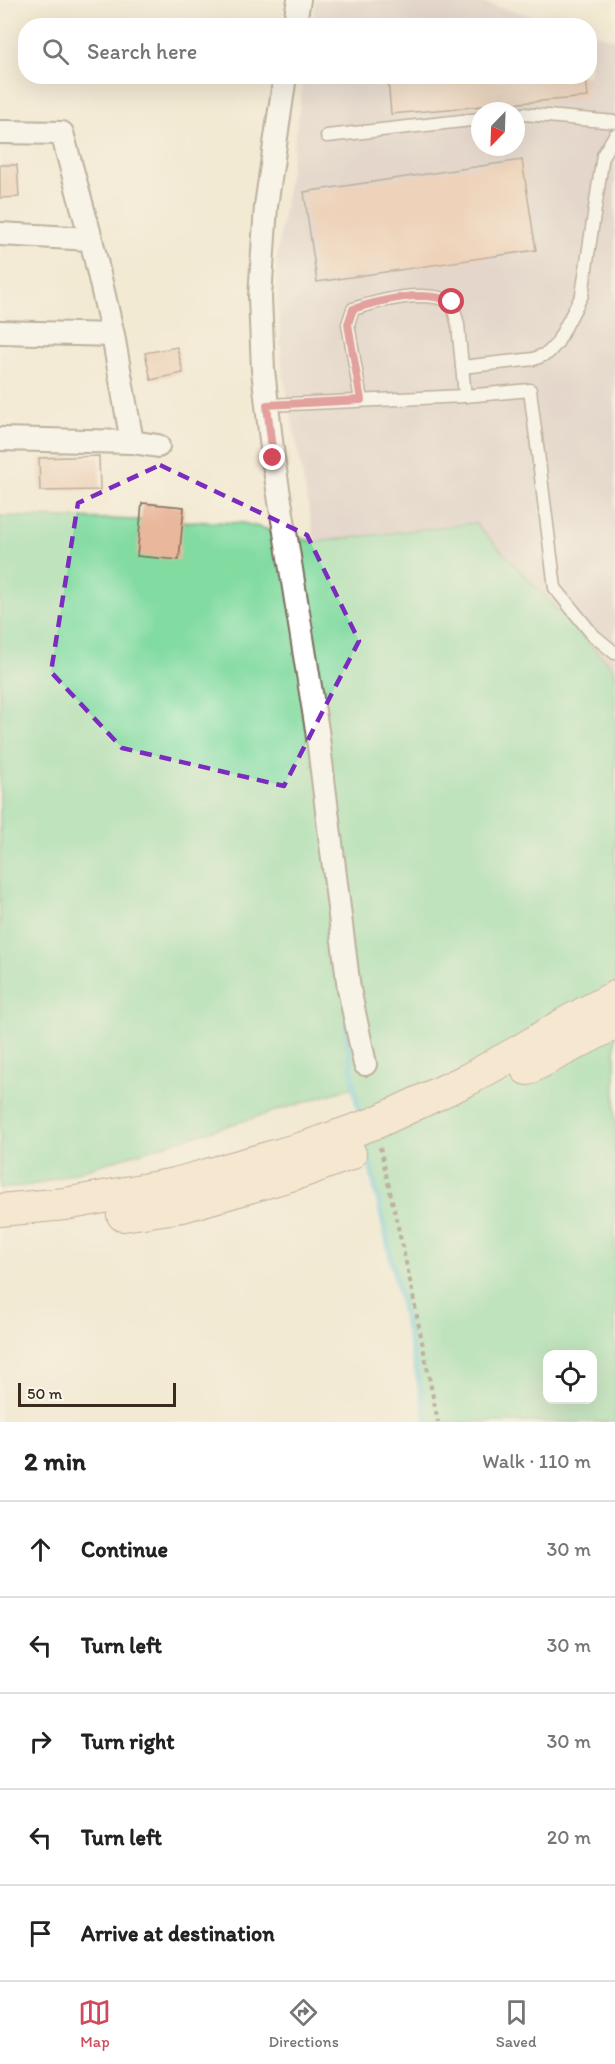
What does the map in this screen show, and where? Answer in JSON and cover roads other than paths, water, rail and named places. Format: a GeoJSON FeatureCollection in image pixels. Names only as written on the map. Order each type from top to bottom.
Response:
{"type":"FeatureCollection","features":[{"type":"Feature","properties":{"kind":"main road"},"geometry":{"type":"LineString","coordinates":[[0,1230],[42,1227],[179,1195],[301,1172],[377,1134],[566,1023],[615,997]]}},
{"type":"Feature","properties":{"kind":"main road"},"geometry":{"type":"LineString","coordinates":[[377,1134],[416,1128],[615,1023]]}},
{"type":"Feature","properties":{"kind":"main road"},"geometry":{"type":"LineString","coordinates":[[0,1210],[179,1195]]}},
{"type":"Feature","properties":{"kind":"street"},"geometry":{"type":"LineString","coordinates":[[296,18],[299,0]]}},
{"type":"Feature","properties":{"kind":"street"},"geometry":{"type":"LineString","coordinates":[[284,84],[266,206],[261,286],[263,370],[283,527],[317,730],[349,989],[365,1064]]}},
{"type":"Feature","properties":{"kind":"street"},"geometry":{"type":"LineString","coordinates":[[0,132],[62,133],[91,239],[113,335],[132,442]]}},
{"type":"Feature","properties":{"kind":"street"},"geometry":{"type":"LineString","coordinates":[[0,234],[91,239]]}},
{"type":"Feature","properties":{"kind":"street"},"geometry":{"type":"LineString","coordinates":[[0,332],[113,335]]}},
{"type":"Feature","properties":{"kind":"street"},"geometry":{"type":"LineString","coordinates":[[0,439],[132,442],[158,446]]}},
{"type":"Feature","properties":{"kind":"lane"},"geometry":{"type":"LineString","coordinates":[[525,116],[615,122]]}},
{"type":"Feature","properties":{"kind":"lane"},"geometry":{"type":"LineString","coordinates":[[327,136],[471,120]]}},
{"type":"Feature","properties":{"kind":"lane"},"geometry":{"type":"LineString","coordinates":[[462,368],[534,359],[548,353],[557,343],[582,295],[603,155],[615,135]]}},
{"type":"Feature","properties":{"kind":"lane"},"geometry":{"type":"LineString","coordinates":[[361,400],[348,324],[353,309],[417,295],[442,298],[452,302],[458,326],[465,396]]}},
{"type":"Feature","properties":{"kind":"lane"},"geometry":{"type":"LineString","coordinates":[[267,405],[465,396],[530,390],[555,588],[593,635],[615,653]]}},
{"type":"Feature","properties":{"kind":"waterway"},"geometry":{"type":"LineString","coordinates":[[346,1026],[361,1120]]}},
{"type":"Feature","properties":{"kind":"waterway"},"geometry":{"type":"LineString","coordinates":[[364,1136],[428,1422]]}}]}
